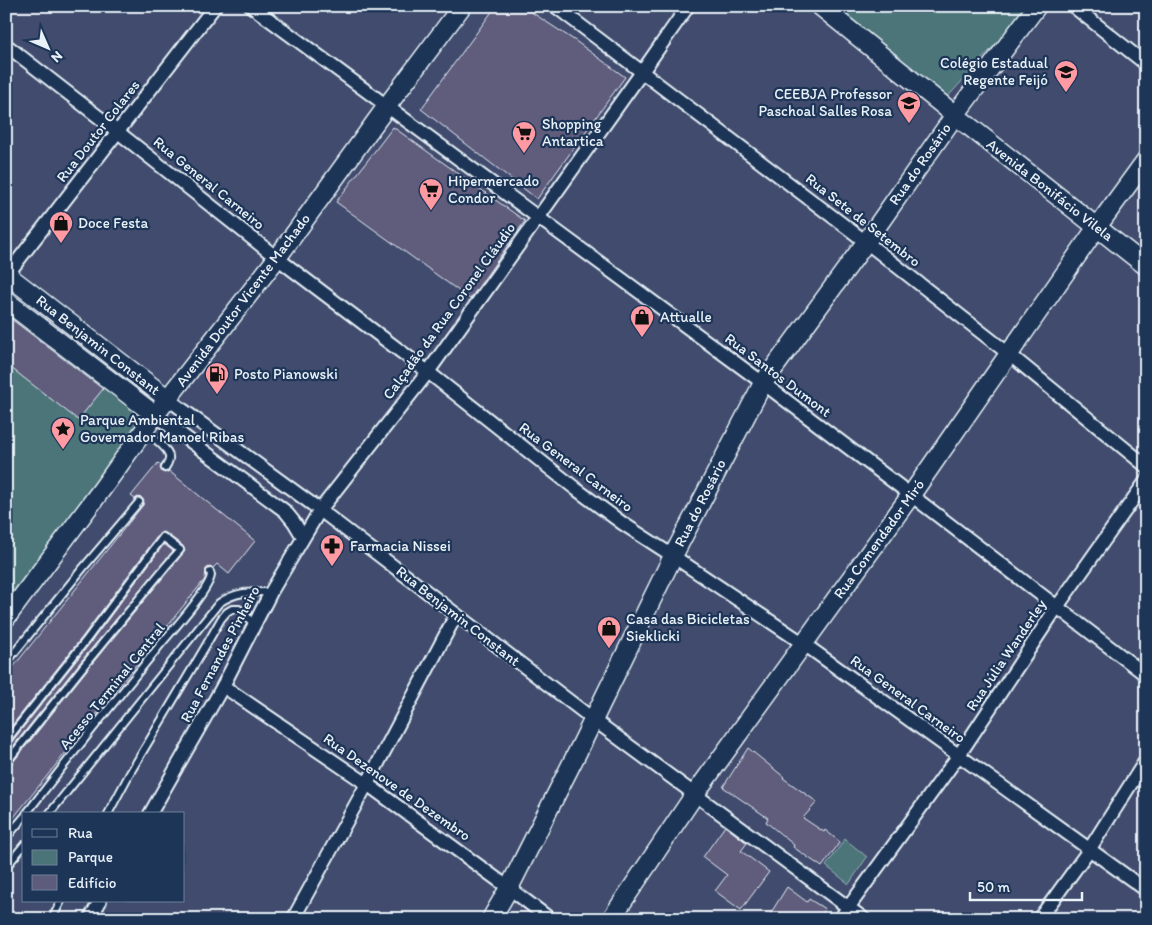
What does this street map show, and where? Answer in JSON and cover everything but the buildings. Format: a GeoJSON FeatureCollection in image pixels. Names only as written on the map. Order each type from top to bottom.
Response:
{"type":"FeatureCollection","features":[{"type":"Feature","properties":{"kind":"main road","name":"Avenida Doutor Vicente Machado"},"geometry":{"type":"LineString","coordinates":[[6,618],[155,415],[277,258],[462,6]]}},
{"type":"Feature","properties":{"kind":"main road","name":"Avenida Bonifácio Vilela"},"geometry":{"type":"LineString","coordinates":[[820,6],[1146,266]]}},
{"type":"Feature","properties":{"kind":"main road","name":"Rua do Rosário"},"geometry":{"type":"LineString","coordinates":[[491,919],[509,888],[594,720],[673,556],[763,383],[866,242],[955,115],[1037,6]]}},
{"type":"Feature","properties":{"kind":"main road","name":"Rua Comendador Miró"},"geometry":{"type":"LineString","coordinates":[[611,919],[695,794],[911,494],[1097,227],[1146,160]]}},
{"type":"Feature","properties":{"kind":"main road","name":"Rua Benjamin Constant"},"geometry":{"type":"LineString","coordinates":[[6,275],[168,399]]}},
{"type":"Feature","properties":{"kind":"main road","name":"Rua Benjamin Constant"},"geometry":{"type":"LineString","coordinates":[[6,301],[155,415]]}},
{"type":"Feature","properties":{"kind":"street","name":"Rua Doutor Colares"},"geometry":{"type":"LineString","coordinates":[[6,275],[216,6]]}},
{"type":"Feature","properties":{"kind":"street","name":"Rua Santos Dumont"},"geometry":{"type":"LineString","coordinates":[[251,6],[763,383],[1146,675]]}},
{"type":"Feature","properties":{"kind":"street","name":"Rua Sete de Setembro"},"geometry":{"type":"LineString","coordinates":[[555,6],[866,242],[1009,354],[1146,466]]}},
{"type":"Feature","properties":{"kind":"street","name":"Calçadão da Rua Coronel Cláudio"},"geometry":{"type":"LineString","coordinates":[[320,510],[428,372],[688,6]]}},
{"type":"Feature","properties":{"kind":"street"},"geometry":{"type":"LineString","coordinates":[[1074,6],[1146,64]]}},
{"type":"Feature","properties":{"kind":"street","name":"Rua General Carneiro"},"geometry":{"type":"LineString","coordinates":[[6,44],[277,258],[428,372],[576,490],[622,524],[804,644],[1146,890]]}},
{"type":"Feature","properties":{"kind":"street","name":"Rua Benjamin Constant"},"geometry":{"type":"LineString","coordinates":[[168,399],[320,510],[594,720],[864,919]]}},
{"type":"Feature","properties":{"kind":"street","name":"Rua Benjamin Constant"},"geometry":{"type":"LineString","coordinates":[[155,415],[285,511],[303,537]]}},
{"type":"Feature","properties":{"kind":"street","name":"Rua Júlia Wanderley"},"geometry":{"type":"LineString","coordinates":[[840,919],[958,754],[1057,607],[1146,481]]}},
{"type":"Feature","properties":{"kind":"street","name":"Rua Fernandes Pinheiro"},"geometry":{"type":"LineString","coordinates":[[151,812],[223,686],[271,592],[320,510]]}},
{"type":"Feature","properties":{"kind":"street"},"geometry":{"type":"LineString","coordinates":[[292,919],[367,784],[456,614]]}},
{"type":"Feature","properties":{"kind":"street","name":"Rua Dezenove de Dezembro"},"geometry":{"type":"LineString","coordinates":[[223,686],[367,784],[550,919]]}},
{"type":"Feature","properties":{"kind":"street"},"geometry":{"type":"LineString","coordinates":[[1039,919],[1089,850],[1146,760]]}},
{"type":"Feature","properties":{"kind":"street"},"geometry":{"type":"LineString","coordinates":[[93,917],[100,902]]}},
{"type":"Feature","properties":{"kind":"lane"},"geometry":{"type":"LineString","coordinates":[[144,430],[166,450],[169,462],[165,468]]}},
{"type":"Feature","properties":{"kind":"lane"},"geometry":{"type":"LineString","coordinates":[[6,662],[133,513],[139,502]]}},
{"type":"Feature","properties":{"kind":"lane"},"geometry":{"type":"LineString","coordinates":[[6,741],[87,639],[163,537],[180,550],[155,578],[6,763]]}},
{"type":"Feature","properties":{"kind":"lane","name":"Acesso Terminal Central"},"geometry":{"type":"LineString","coordinates":[[27,812],[210,583],[210,572]]}},
{"type":"Feature","properties":{"kind":"lane"},"geometry":{"type":"LineString","coordinates":[[51,812],[219,603],[228,596],[239,593],[271,592]]}},
{"type":"Feature","properties":{"kind":"lane"},"geometry":{"type":"LineString","coordinates":[[109,812],[130,772],[221,618],[226,612],[232,609],[239,609],[254,625]]}},
{"type":"Feature","properties":{"kind":"lane","name":"Acesso Terminal Central"},"geometry":{"type":"LineString","coordinates":[[6,838],[22,819]]}},
{"type":"Feature","properties":{"kind":"lane"},"geometry":{"type":"LineString","coordinates":[[6,867],[22,847]]}},
{"type":"Feature","properties":{"kind":"lane"},"geometry":{"type":"LineString","coordinates":[[52,919],[60,902]]}},
{"type":"Feature","properties":{"kind":"shaded area"},"geometry":{"type":"Polygon","coordinates":[[[6,6],[1146,6],[1146,919],[6,919],[6,609],[149,414],[6,303],[6,6]]]}},
{"type":"Feature","properties":{"kind":"green space"},"geometry":{"type":"Polygon","coordinates":[[[826,6],[1030,6],[944,101],[826,6]]]}},
{"type":"Feature","properties":{"kind":"green space","name":"Parque Ambiental Governador Manoel Ribas"},"geometry":{"type":"Polygon","coordinates":[[[6,304],[143,416],[95,484],[6,601],[6,304]]]}},
{"type":"Feature","properties":{"kind":"green space"},"geometry":{"type":"Polygon","coordinates":[[[845,839],[867,857],[849,884],[826,866],[845,839]]]}},
{"type":"Feature","properties":{"kind":"place","name":"Colégio Estadual Regente Feijó"},"geometry":{"type":"Point","coordinates":[1066,93]}},
{"type":"Feature","properties":{"kind":"place","name":"CEEBJA Professor Paschoal Salles Rosa"},"geometry":{"type":"Point","coordinates":[909,124]}},
{"type":"Feature","properties":{"kind":"place","name":"Shopping Antartica"},"geometry":{"type":"Point","coordinates":[524,154]}},
{"type":"Feature","properties":{"kind":"place","name":"Hipermercado Condor"},"geometry":{"type":"Point","coordinates":[431,211]}},
{"type":"Feature","properties":{"kind":"place","name":"Doce Festa"},"geometry":{"type":"Point","coordinates":[61,244]}},
{"type":"Feature","properties":{"kind":"place","name":"Attualle"},"geometry":{"type":"Point","coordinates":[642,338]}},
{"type":"Feature","properties":{"kind":"place","name":"Posto Pianowski"},"geometry":{"type":"Point","coordinates":[217,395]}},
{"type":"Feature","properties":{"kind":"place","name":"Parque Ambiental Governador Manoel Ribas"},"geometry":{"type":"Point","coordinates":[63,450]}},
{"type":"Feature","properties":{"kind":"place","name":"Farmacia Nissei"},"geometry":{"type":"Point","coordinates":[332,567]}},
{"type":"Feature","properties":{"kind":"place","name":"Casa das Bicicletas Sieklicki"},"geometry":{"type":"Point","coordinates":[609,649]}}]}
